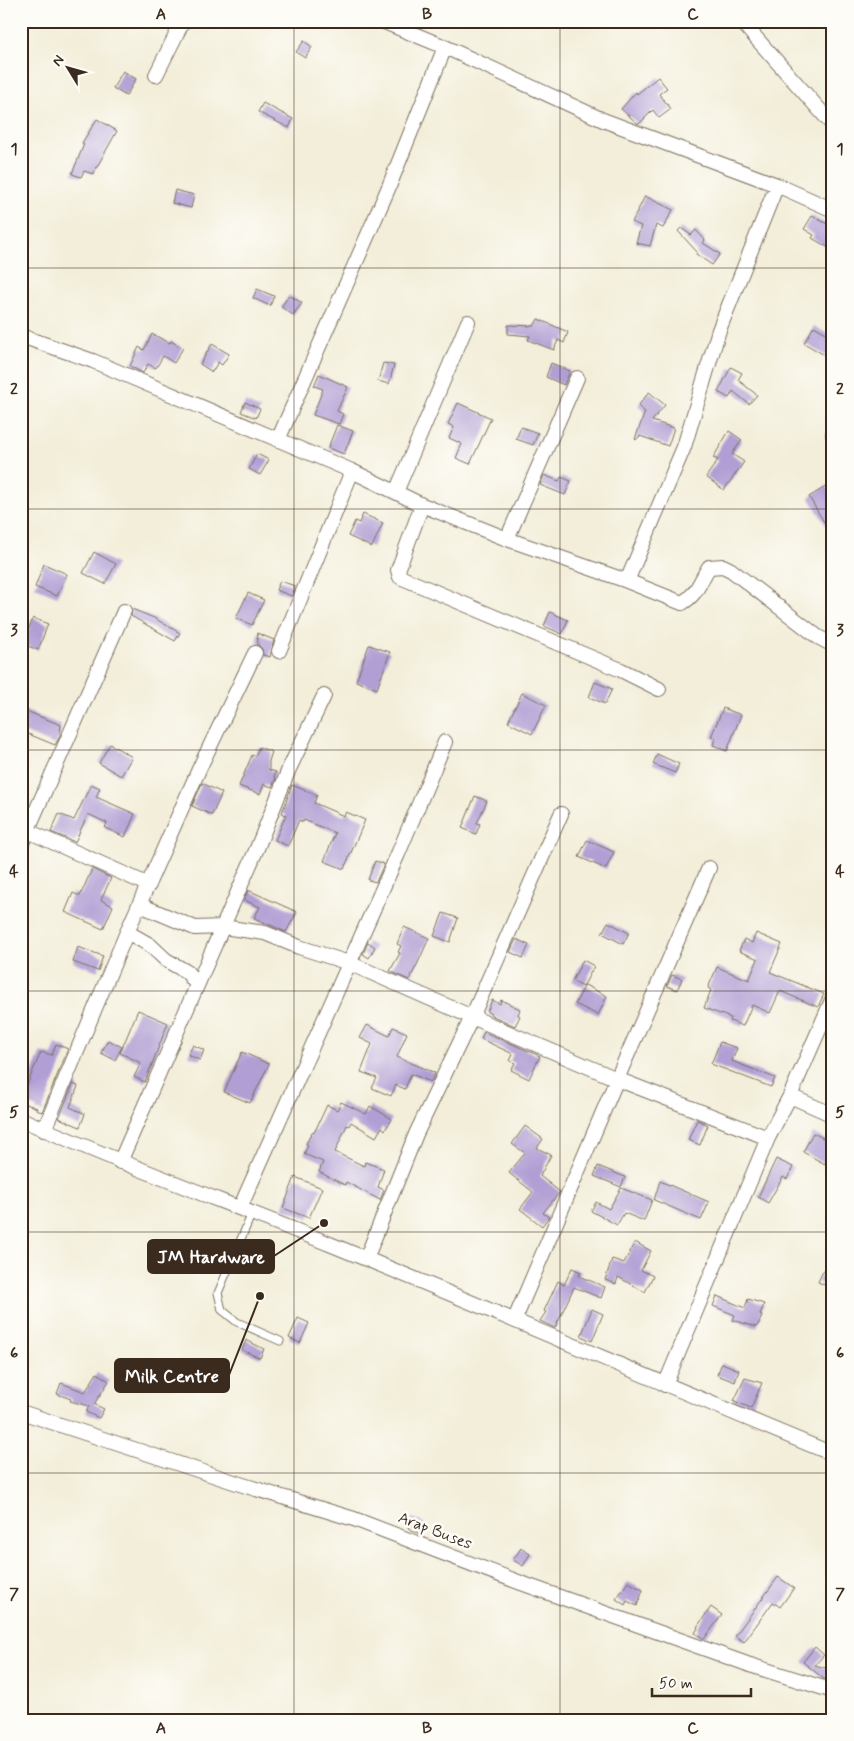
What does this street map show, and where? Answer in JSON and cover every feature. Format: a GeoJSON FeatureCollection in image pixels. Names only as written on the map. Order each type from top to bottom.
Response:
{"type":"FeatureCollection","features":[{"type":"Feature","properties":{"kind":"street"},"geometry":{"type":"LineString","coordinates":[[156,75],[183,21]]}},
{"type":"Feature","properties":{"kind":"street"},"geometry":{"type":"LineString","coordinates":[[382,21],[445,47],[603,120],[777,185],[833,210]]}},
{"type":"Feature","properties":{"kind":"street"},"geometry":{"type":"LineString","coordinates":[[741,21],[833,125]]}},
{"type":"Feature","properties":{"kind":"street"},"geometry":{"type":"LineString","coordinates":[[278,440],[388,189],[445,47]]}},
{"type":"Feature","properties":{"kind":"street"},"geometry":{"type":"LineString","coordinates":[[627,581],[684,447],[719,330],[777,185]]}},
{"type":"Feature","properties":{"kind":"street"},"geometry":{"type":"LineString","coordinates":[[396,492],[468,322]]}},
{"type":"Feature","properties":{"kind":"street"},"geometry":{"type":"LineString","coordinates":[[21,336],[93,361],[352,471],[422,505],[507,539],[627,581],[682,603],[689,599],[696,591],[709,567],[723,566],[737,574],[818,637],[833,645]]}},
{"type":"Feature","properties":{"kind":"street"},"geometry":{"type":"LineString","coordinates":[[507,539],[577,378]]}},
{"type":"Feature","properties":{"kind":"street"},"geometry":{"type":"LineString","coordinates":[[278,651],[352,471]]}},
{"type":"Feature","properties":{"kind":"street"},"geometry":{"type":"LineString","coordinates":[[422,505],[398,570],[400,577],[620,670],[659,689]]}},
{"type":"Feature","properties":{"kind":"street"},"geometry":{"type":"LineString","coordinates":[[21,845],[24,829],[124,611]]}},
{"type":"Feature","properties":{"kind":"street"},"geometry":{"type":"LineString","coordinates":[[44,1130],[127,932],[200,767],[255,654]]}},
{"type":"Feature","properties":{"kind":"street"},"geometry":{"type":"LineString","coordinates":[[120,1162],[258,846],[289,769],[324,696]]}},
{"type":"Feature","properties":{"kind":"street"},"geometry":{"type":"LineString","coordinates":[[246,1210],[349,962],[398,854],[445,742]]}},
{"type":"Feature","properties":{"kind":"street"},"geometry":{"type":"LineString","coordinates":[[366,1259],[416,1134],[472,1018],[561,814]]}},
{"type":"Feature","properties":{"kind":"street"},"geometry":{"type":"LineString","coordinates":[[24,829],[149,885]]}},
{"type":"Feature","properties":{"kind":"street"},"geometry":{"type":"LineString","coordinates":[[515,1319],[709,868]]}},
{"type":"Feature","properties":{"kind":"street"},"geometry":{"type":"LineString","coordinates":[[140,905],[196,928],[223,927],[265,934],[299,947],[349,962],[472,1018],[617,1079],[768,1138]]}},
{"type":"Feature","properties":{"kind":"street"},"geometry":{"type":"LineString","coordinates":[[127,932],[150,945],[166,960],[187,972],[197,986]]}},
{"type":"Feature","properties":{"kind":"street"},"geometry":{"type":"LineString","coordinates":[[665,1385],[768,1138],[790,1096],[833,998]]}},
{"type":"Feature","properties":{"kind":"street"},"geometry":{"type":"LineString","coordinates":[[790,1096],[833,1115]]}},
{"type":"Feature","properties":{"kind":"street"},"geometry":{"type":"LineString","coordinates":[[21,1119],[120,1162],[246,1210],[515,1319],[665,1385],[833,1454]]}},
{"type":"Feature","properties":{"kind":"street","name":"Arap Buses"},"geometry":{"type":"LineString","coordinates":[[21,1412],[243,1485],[354,1519],[530,1586],[750,1665],[833,1691]]}},
{"type":"Feature","properties":{"kind":"lane"},"geometry":{"type":"LineString","coordinates":[[246,1210],[218,1293],[222,1310],[237,1322],[280,1341]]}},
{"type":"Feature","properties":{"kind":"building"},"geometry":{"type":"Polygon","coordinates":[[[304,41],[312,47],[305,58],[296,52],[304,41]]]}},
{"type":"Feature","properties":{"kind":"building"},"geometry":{"type":"Polygon","coordinates":[[[123,71],[136,79],[126,96],[113,88],[123,71]]]}},
{"type":"Feature","properties":{"kind":"building"},"geometry":{"type":"Polygon","coordinates":[[[658,77],[667,88],[659,94],[671,109],[659,118],[653,110],[639,124],[621,109],[636,92],[637,94],[658,77]]]}},
{"type":"Feature","properties":{"kind":"building"},"geometry":{"type":"Polygon","coordinates":[[[263,103],[293,119],[289,128],[258,112],[263,103]]]}},
{"type":"Feature","properties":{"kind":"building"},"geometry":{"type":"Polygon","coordinates":[[[97,119],[117,131],[93,174],[84,171],[81,177],[72,174],[84,144],[82,143],[97,119]]]}},
{"type":"Feature","properties":{"kind":"building"},"geometry":{"type":"Polygon","coordinates":[[[175,190],[194,195],[191,208],[172,203],[175,190]]]}},
{"type":"Feature","properties":{"kind":"building"},"geometry":{"type":"Polygon","coordinates":[[[645,196],[673,210],[663,228],[656,225],[650,246],[636,243],[641,226],[632,222],[645,196]]]}},
{"type":"Feature","properties":{"kind":"building"},"geometry":{"type":"Polygon","coordinates":[[[812,216],[833,227],[833,241],[829,248],[812,238],[814,235],[804,229],[812,216]]]}},
{"type":"Feature","properties":{"kind":"building"},"geometry":{"type":"Polygon","coordinates":[[[681,228],[691,235],[696,230],[705,240],[703,243],[720,254],[712,265],[696,254],[697,252],[678,231],[681,228]]]}},
{"type":"Feature","properties":{"kind":"building"},"geometry":{"type":"Polygon","coordinates":[[[257,289],[274,296],[270,306],[253,298],[257,289]]]}},
{"type":"Feature","properties":{"kind":"building"},"geometry":{"type":"Polygon","coordinates":[[[289,295],[302,303],[293,315],[281,307],[289,295]]]}},
{"type":"Feature","properties":{"kind":"building"},"geometry":{"type":"Polygon","coordinates":[[[538,319],[568,332],[564,343],[558,340],[554,350],[528,340],[530,336],[508,334],[508,325],[534,326],[538,319]]]}},
{"type":"Feature","properties":{"kind":"building"},"geometry":{"type":"Polygon","coordinates":[[[814,326],[833,337],[833,360],[804,343],[814,326]]]}},
{"type":"Feature","properties":{"kind":"building"},"geometry":{"type":"Polygon","coordinates":[[[152,334],[183,348],[174,363],[163,356],[156,368],[148,364],[143,373],[130,366],[139,347],[144,350],[152,334]]]}},
{"type":"Feature","properties":{"kind":"building"},"geometry":{"type":"Polygon","coordinates":[[[212,344],[229,354],[222,365],[218,362],[212,372],[200,364],[212,344]]]}},
{"type":"Feature","properties":{"kind":"building"},"geometry":{"type":"Polygon","coordinates":[[[383,363],[394,365],[389,384],[378,381],[383,363]]]}},
{"type":"Feature","properties":{"kind":"building"},"geometry":{"type":"Polygon","coordinates":[[[551,363],[570,371],[564,385],[546,377],[551,363]]]}},
{"type":"Feature","properties":{"kind":"building"},"geometry":{"type":"Polygon","coordinates":[[[731,367],[742,373],[738,380],[757,395],[749,404],[733,391],[729,398],[718,392],[731,367]]]}},
{"type":"Feature","properties":{"kind":"building"},"geometry":{"type":"Polygon","coordinates":[[[319,374],[348,387],[337,411],[343,414],[339,424],[313,415],[323,389],[314,386],[319,374]]]}},
{"type":"Feature","properties":{"kind":"building"},"geometry":{"type":"Polygon","coordinates":[[[649,392],[665,405],[652,421],[674,428],[668,446],[640,436],[635,439],[645,412],[638,406],[649,392]]]}},
{"type":"Feature","properties":{"kind":"building"},"geometry":{"type":"Polygon","coordinates":[[[245,402],[260,409],[256,418],[241,412],[245,402]]]}},
{"type":"Feature","properties":{"kind":"building"},"geometry":{"type":"Polygon","coordinates":[[[458,403],[491,418],[470,464],[456,458],[462,444],[449,438],[454,427],[448,424],[458,403]]]}},
{"type":"Feature","properties":{"kind":"building"},"geometry":{"type":"Polygon","coordinates":[[[337,425],[353,431],[344,454],[328,448],[337,425]]]}},
{"type":"Feature","properties":{"kind":"building"},"geometry":{"type":"Polygon","coordinates":[[[521,427],[538,433],[533,445],[516,439],[521,427]]]}},
{"type":"Feature","properties":{"kind":"building"},"geometry":{"type":"Polygon","coordinates":[[[729,431],[742,440],[732,454],[744,462],[724,490],[706,477],[718,460],[713,458],[729,431]]]}},
{"type":"Feature","properties":{"kind":"building"},"geometry":{"type":"Polygon","coordinates":[[[257,454],[269,460],[260,475],[249,469],[257,454]]]}},
{"type":"Feature","properties":{"kind":"building"},"geometry":{"type":"Polygon","coordinates":[[[544,475],[559,481],[561,477],[571,481],[565,495],[540,485],[544,475]]]}},
{"type":"Feature","properties":{"kind":"building"},"geometry":{"type":"Polygon","coordinates":[[[827,486],[833,497],[833,537],[809,497],[827,486]]]}},
{"type":"Feature","properties":{"kind":"building"},"geometry":{"type":"Polygon","coordinates":[[[363,514],[383,523],[372,547],[348,536],[355,521],[359,523],[363,514]]]}},
{"type":"Feature","properties":{"kind":"building"},"geometry":{"type":"Polygon","coordinates":[[[94,552],[116,564],[105,584],[83,573],[94,552]]]}},
{"type":"Feature","properties":{"kind":"building"},"geometry":{"type":"Polygon","coordinates":[[[44,564],[67,574],[57,596],[35,587],[44,564]]]}},
{"type":"Feature","properties":{"kind":"building"},"geometry":{"type":"Polygon","coordinates":[[[280,581],[295,586],[292,596],[276,590],[280,581]]]}},
{"type":"Feature","properties":{"kind":"building"},"geometry":{"type":"Polygon","coordinates":[[[248,593],[264,600],[252,625],[236,618],[248,593]]]}},
{"type":"Feature","properties":{"kind":"building"},"geometry":{"type":"Polygon","coordinates":[[[132,609],[154,618],[180,633],[175,641],[131,616],[132,609]]]}},
{"type":"Feature","properties":{"kind":"building"},"geometry":{"type":"Polygon","coordinates":[[[550,612],[568,620],[562,634],[544,626],[550,612]]]}},
{"type":"Feature","properties":{"kind":"building"},"geometry":{"type":"Polygon","coordinates":[[[33,618],[48,624],[38,650],[23,644],[33,618]]]}},
{"type":"Feature","properties":{"kind":"building"},"geometry":{"type":"Polygon","coordinates":[[[257,633],[274,640],[270,657],[263,655],[262,649],[258,645],[257,633]]]}},
{"type":"Feature","properties":{"kind":"building"},"geometry":{"type":"Polygon","coordinates":[[[369,645],[390,652],[377,689],[356,681],[369,645]]]}},
{"type":"Feature","properties":{"kind":"building"},"geometry":{"type":"Polygon","coordinates":[[[595,682],[612,689],[605,704],[589,697],[595,682]]]}},
{"type":"Feature","properties":{"kind":"building"},"geometry":{"type":"Polygon","coordinates":[[[522,693],[546,705],[532,734],[508,722],[522,693]]]}},
{"type":"Feature","properties":{"kind":"building"},"geometry":{"type":"Polygon","coordinates":[[[723,708],[741,715],[727,751],[713,745],[715,738],[711,737],[723,708]]]}},
{"type":"Feature","properties":{"kind":"building"},"geometry":{"type":"Polygon","coordinates":[[[21,709],[61,725],[60,736],[55,745],[21,731],[21,709]]]}},
{"type":"Feature","properties":{"kind":"building"},"geometry":{"type":"Polygon","coordinates":[[[110,744],[132,757],[121,776],[99,763],[110,744]]]}},
{"type":"Feature","properties":{"kind":"building"},"geometry":{"type":"Polygon","coordinates":[[[259,747],[272,752],[269,770],[276,772],[274,777],[276,778],[272,787],[264,784],[260,794],[239,786],[252,755],[255,756],[259,747]]]}},
{"type":"Feature","properties":{"kind":"building"},"geometry":{"type":"Polygon","coordinates":[[[657,754],[679,764],[675,773],[653,764],[657,754]]]}},
{"type":"Feature","properties":{"kind":"building"},"geometry":{"type":"Polygon","coordinates":[[[202,783],[222,793],[212,815],[192,806],[202,783]]]}},
{"type":"Feature","properties":{"kind":"building"},"geometry":{"type":"Polygon","coordinates":[[[91,784],[100,788],[96,797],[135,814],[125,837],[105,828],[107,823],[88,814],[75,842],[51,832],[59,814],[74,820],[91,784]]]}},
{"type":"Feature","properties":{"kind":"building"},"geometry":{"type":"Polygon","coordinates":[[[292,785],[317,795],[314,803],[344,816],[346,812],[365,820],[344,869],[324,861],[335,833],[304,820],[303,822],[299,820],[288,846],[275,840],[286,815],[282,813],[292,785]]]}},
{"type":"Feature","properties":{"kind":"building"},"geometry":{"type":"Polygon","coordinates":[[[475,796],[487,801],[477,823],[480,824],[476,834],[462,828],[475,796]]]}},
{"type":"Feature","properties":{"kind":"building"},"geometry":{"type":"Polygon","coordinates":[[[587,840],[614,852],[606,869],[579,857],[587,840]]]}},
{"type":"Feature","properties":{"kind":"building"},"geometry":{"type":"Polygon","coordinates":[[[375,861],[384,864],[376,882],[368,880],[375,861]]]}},
{"type":"Feature","properties":{"kind":"building"},"geometry":{"type":"Polygon","coordinates":[[[92,869],[111,878],[101,900],[113,906],[103,929],[65,912],[73,893],[80,896],[92,869]]]}},
{"type":"Feature","properties":{"kind":"building"},"geometry":{"type":"Polygon","coordinates":[[[248,890],[297,912],[286,932],[254,918],[260,907],[244,900],[248,890]]]}},
{"type":"Feature","properties":{"kind":"building"},"geometry":{"type":"Polygon","coordinates":[[[443,913],[458,918],[450,942],[434,936],[443,913]]]}},
{"type":"Feature","properties":{"kind":"building"},"geometry":{"type":"Polygon","coordinates":[[[608,922],[629,933],[623,944],[602,933],[608,922]]]}},
{"type":"Feature","properties":{"kind":"building"},"geometry":{"type":"Polygon","coordinates":[[[404,927],[429,938],[409,980],[390,971],[400,953],[398,952],[401,946],[397,944],[404,927]]]}},
{"type":"Feature","properties":{"kind":"building"},"geometry":{"type":"Polygon","coordinates":[[[756,933],[782,944],[770,972],[824,994],[818,1007],[780,991],[770,1013],[752,1005],[743,1026],[730,1021],[731,1018],[704,1008],[711,990],[708,988],[717,967],[749,980],[758,959],[739,951],[744,939],[752,943],[756,933]]]}},
{"type":"Feature","properties":{"kind":"building"},"geometry":{"type":"Polygon","coordinates":[[[516,939],[529,945],[523,958],[510,952],[516,939]]]}},
{"type":"Feature","properties":{"kind":"building"},"geometry":{"type":"Polygon","coordinates":[[[368,942],[375,947],[369,958],[363,954],[368,942]]]}},
{"type":"Feature","properties":{"kind":"building"},"geometry":{"type":"Polygon","coordinates":[[[78,947],[103,956],[98,971],[73,962],[78,947]]]}},
{"type":"Feature","properties":{"kind":"building"},"geometry":{"type":"Polygon","coordinates":[[[583,960],[594,966],[583,987],[572,981],[583,960]]]}},
{"type":"Feature","properties":{"kind":"building"},"geometry":{"type":"Polygon","coordinates":[[[672,975],[682,979],[677,990],[667,986],[672,975]]]}},
{"type":"Feature","properties":{"kind":"building"},"geometry":{"type":"Polygon","coordinates":[[[585,985],[607,996],[598,1015],[575,1004],[585,985]]]}},
{"type":"Feature","properties":{"kind":"building"},"geometry":{"type":"Polygon","coordinates":[[[492,1000],[500,1004],[501,1000],[520,1009],[518,1015],[520,1016],[515,1026],[487,1012],[492,1000]]]}},
{"type":"Feature","properties":{"kind":"building"},"geometry":{"type":"Polygon","coordinates":[[[138,1010],[168,1023],[145,1082],[134,1077],[141,1063],[120,1053],[138,1010]]]}},
{"type":"Feature","properties":{"kind":"building"},"geometry":{"type":"Polygon","coordinates":[[[367,1025],[389,1036],[393,1027],[407,1033],[397,1057],[435,1073],[431,1082],[411,1074],[405,1089],[396,1085],[391,1096],[372,1088],[377,1078],[361,1072],[372,1044],[360,1038],[367,1025]]]}},
{"type":"Feature","properties":{"kind":"building"},"geometry":{"type":"Polygon","coordinates":[[[484,1032],[540,1056],[529,1079],[511,1070],[515,1063],[510,1061],[513,1054],[481,1039],[484,1032]]]}},
{"type":"Feature","properties":{"kind":"building"},"geometry":{"type":"Polygon","coordinates":[[[108,1040],[122,1047],[115,1060],[101,1053],[108,1040]]]}},
{"type":"Feature","properties":{"kind":"building"},"geometry":{"type":"Polygon","coordinates":[[[720,1042],[737,1048],[732,1061],[775,1078],[771,1087],[711,1064],[720,1042]]]}},
{"type":"Feature","properties":{"kind":"building"},"geometry":{"type":"Polygon","coordinates":[[[56,1044],[68,1049],[42,1112],[21,1102],[21,1099],[41,1052],[52,1055],[56,1044]]]}},
{"type":"Feature","properties":{"kind":"building"},"geometry":{"type":"Polygon","coordinates":[[[193,1045],[204,1050],[200,1060],[188,1055],[193,1045]]]}},
{"type":"Feature","properties":{"kind":"building"},"geometry":{"type":"Polygon","coordinates":[[[242,1052],[269,1064],[250,1103],[224,1092],[242,1052]]]}},
{"type":"Feature","properties":{"kind":"building"},"geometry":{"type":"Polygon","coordinates":[[[73,1084],[78,1086],[70,1107],[85,1114],[80,1127],[59,1118],[73,1084]]]}},
{"type":"Feature","properties":{"kind":"building"},"geometry":{"type":"Polygon","coordinates":[[[341,1102],[366,1114],[370,1106],[392,1119],[385,1130],[382,1127],[376,1137],[351,1122],[349,1126],[347,1125],[335,1152],[364,1166],[365,1162],[384,1169],[378,1187],[384,1190],[380,1200],[346,1182],[345,1185],[319,1172],[323,1162],[304,1154],[308,1145],[306,1144],[312,1132],[315,1131],[327,1105],[337,1110],[341,1102]]]}},
{"type":"Feature","properties":{"kind":"building"},"geometry":{"type":"Polygon","coordinates":[[[697,1120],[708,1125],[700,1145],[688,1140],[697,1120]]]}},
{"type":"Feature","properties":{"kind":"building"},"geometry":{"type":"Polygon","coordinates":[[[525,1126],[543,1139],[537,1148],[551,1155],[540,1176],[560,1192],[543,1213],[549,1217],[542,1226],[520,1209],[533,1192],[509,1173],[525,1153],[512,1144],[525,1126]]]}},
{"type":"Feature","properties":{"kind":"building"},"geometry":{"type":"Polygon","coordinates":[[[813,1133],[833,1143],[833,1150],[825,1164],[803,1152],[813,1133]]]}},
{"type":"Feature","properties":{"kind":"building"},"geometry":{"type":"Polygon","coordinates":[[[776,1159],[793,1167],[787,1179],[783,1177],[768,1203],[758,1197],[776,1159]]]}},
{"type":"Feature","properties":{"kind":"building"},"geometry":{"type":"Polygon","coordinates":[[[598,1166],[625,1177],[621,1187],[594,1176],[598,1166]]]}},
{"type":"Feature","properties":{"kind":"building"},"geometry":{"type":"Polygon","coordinates":[[[295,1177],[322,1188],[309,1218],[283,1208],[295,1177]]]}},
{"type":"Feature","properties":{"kind":"building"},"geometry":{"type":"Polygon","coordinates":[[[660,1181],[709,1202],[701,1220],[654,1200],[660,1181]]]}},
{"type":"Feature","properties":{"kind":"building"},"geometry":{"type":"Polygon","coordinates":[[[621,1188],[652,1200],[644,1221],[624,1213],[617,1225],[591,1211],[596,1202],[609,1209],[621,1188]]]}},
{"type":"Feature","properties":{"kind":"building"},"geometry":{"type":"Polygon","coordinates":[[[635,1242],[651,1251],[641,1270],[653,1276],[645,1292],[618,1277],[616,1284],[605,1280],[612,1259],[624,1263],[635,1242]]]}},
{"type":"Feature","properties":{"kind":"building"},"geometry":{"type":"Polygon","coordinates":[[[572,1268],[581,1272],[579,1276],[605,1287],[601,1298],[574,1287],[555,1328],[540,1321],[546,1312],[544,1311],[558,1281],[564,1285],[572,1268]]]}},
{"type":"Feature","properties":{"kind":"building"},"geometry":{"type":"Polygon","coordinates":[[[823,1271],[832,1275],[827,1286],[818,1282],[823,1271]]]}},
{"type":"Feature","properties":{"kind":"building"},"geometry":{"type":"Polygon","coordinates":[[[717,1296],[745,1308],[748,1299],[764,1304],[758,1325],[756,1327],[733,1320],[735,1315],[713,1306],[717,1296]]]}},
{"type":"Feature","properties":{"kind":"building"},"geometry":{"type":"Polygon","coordinates":[[[592,1309],[603,1314],[592,1341],[581,1336],[592,1309]]]}},
{"type":"Feature","properties":{"kind":"building"},"geometry":{"type":"Polygon","coordinates":[[[298,1318],[309,1323],[300,1343],[289,1338],[298,1318]]]}},
{"type":"Feature","properties":{"kind":"building"},"geometry":{"type":"Polygon","coordinates":[[[246,1340],[264,1349],[260,1358],[242,1350],[246,1340]]]}},
{"type":"Feature","properties":{"kind":"building"},"geometry":{"type":"Polygon","coordinates":[[[722,1363],[739,1370],[735,1382],[717,1375],[722,1363]]]}},
{"type":"Feature","properties":{"kind":"building"},"geometry":{"type":"Polygon","coordinates":[[[97,1373],[109,1381],[94,1404],[104,1409],[99,1418],[86,1412],[89,1406],[70,1401],[71,1399],[57,1394],[61,1383],[85,1392],[97,1373]]]}},
{"type":"Feature","properties":{"kind":"building"},"geometry":{"type":"Polygon","coordinates":[[[745,1378],[762,1383],[751,1408],[734,1401],[745,1378]]]}},
{"type":"Feature","properties":{"kind":"building"},"geometry":{"type":"Polygon","coordinates":[[[412,1518],[425,1524],[420,1534],[408,1528],[412,1518]]]}},
{"type":"Feature","properties":{"kind":"building"},"geometry":{"type":"Polygon","coordinates":[[[521,1548],[530,1554],[523,1566],[513,1560],[521,1548]]]}},
{"type":"Feature","properties":{"kind":"building"},"geometry":{"type":"Polygon","coordinates":[[[778,1577],[794,1588],[780,1607],[773,1602],[744,1642],[735,1636],[778,1577]]]}},
{"type":"Feature","properties":{"kind":"building"},"geometry":{"type":"Polygon","coordinates":[[[628,1582],[643,1590],[637,1606],[627,1601],[625,1605],[616,1599],[628,1582]]]}},
{"type":"Feature","properties":{"kind":"building"},"geometry":{"type":"Polygon","coordinates":[[[711,1607],[722,1615],[704,1639],[695,1633],[711,1607]]]}},
{"type":"Feature","properties":{"kind":"building"},"geometry":{"type":"Polygon","coordinates":[[[815,1647],[824,1655],[815,1665],[833,1670],[833,1682],[824,1679],[803,1662],[815,1647]]]}},
{"type":"Feature","properties":{"kind":"place","name":"JM Hardware"},"geometry":{"type":"Point","coordinates":[324,1223]}},
{"type":"Feature","properties":{"kind":"place","name":"Milk Centre"},"geometry":{"type":"Point","coordinates":[260,1296]}}]}
